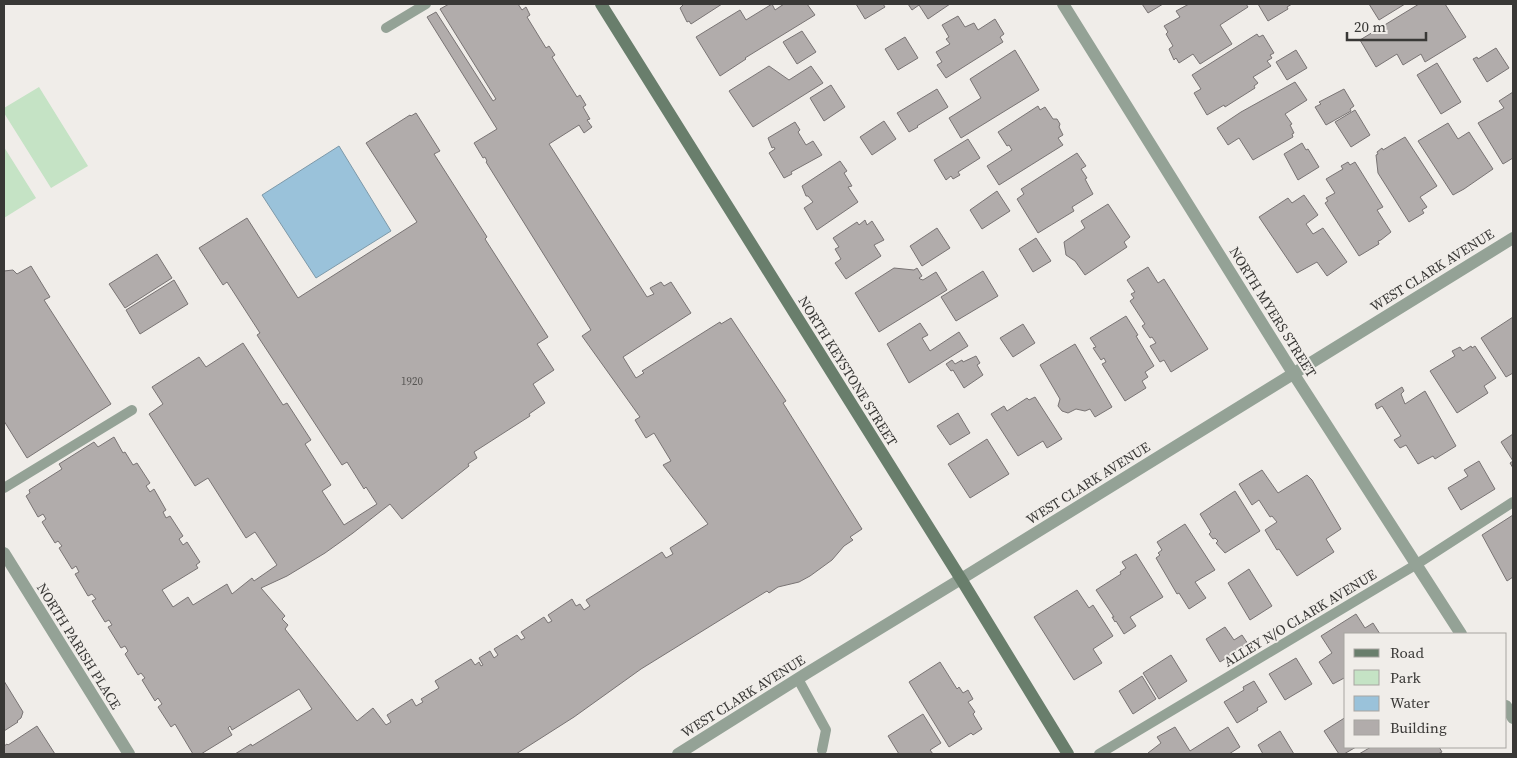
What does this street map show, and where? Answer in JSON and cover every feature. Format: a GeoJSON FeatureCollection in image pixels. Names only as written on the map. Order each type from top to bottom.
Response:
{"type":"FeatureCollection","features":[{"type":"Feature","properties":{"kind":"street","name":"NORTH KEYSTONE STREET"},"geometry":{"type":"LineString","coordinates":[[601,4],[961,579],[1068,754]]}},
{"type":"Feature","properties":{"kind":"street","name":"NORTH MYERS STREET"},"geometry":{"type":"LineString","coordinates":[[1063,4],[1293,373],[1460,633]]}},
{"type":"Feature","properties":{"kind":"street","name":"WEST CLARK AVENUE"},"geometry":{"type":"LineString","coordinates":[[678,754],[1513,238]]}},
{"type":"Feature","properties":{"kind":"street","name":"NORTH PARISH PLACE"},"geometry":{"type":"LineString","coordinates":[[4,553],[129,754]]}},
{"type":"Feature","properties":{"kind":"lane"},"geometry":{"type":"LineString","coordinates":[[386,28],[426,4]]}},
{"type":"Feature","properties":{"kind":"lane"},"geometry":{"type":"LineString","coordinates":[[4,488],[132,410]]}},
{"type":"Feature","properties":{"kind":"lane","name":"ALLEY N/O CLARK AVENUE"},"geometry":{"type":"LineString","coordinates":[[1098,754],[1417,564],[1513,502]]}},
{"type":"Feature","properties":{"kind":"lane"},"geometry":{"type":"LineString","coordinates":[[798,679],[826,730],[822,750]]}},
{"type":"Feature","properties":{"kind":"green space"},"geometry":{"type":"Polygon","coordinates":[[[39,87],[88,166],[51,188],[4,113],[4,108],[39,87]]]}},
{"type":"Feature","properties":{"kind":"green space"},"geometry":{"type":"Polygon","coordinates":[[[4,147],[36,198],[4,218],[4,147]]]}},
{"type":"Feature","properties":{"kind":"water"},"geometry":{"type":"Polygon","coordinates":[[[339,146],[391,231],[316,278],[262,195],[339,146]]]}},
{"type":"Feature","properties":{"kind":"building"},"geometry":{"type":"Polygon","coordinates":[[[449,4],[518,4],[522,10],[526,7],[530,15],[527,17],[546,48],[549,46],[555,55],[552,57],[577,97],[580,95],[586,105],[583,107],[590,119],[587,120],[592,127],[584,133],[579,125],[549,144],[647,297],[654,294],[650,288],[661,282],[664,286],[671,282],[691,313],[623,357],[636,378],[644,373],[642,371],[720,322],[721,324],[731,318],[786,401],[783,403],[862,529],[850,537],[853,540],[844,546],[832,560],[810,576],[799,582],[778,587],[769,593],[767,591],[641,669],[574,717],[516,754],[235,754],[251,744],[252,746],[312,709],[299,689],[232,730],[230,726],[228,728],[232,735],[201,754],[193,754],[175,724],[171,727],[158,707],[162,704],[158,698],[155,701],[142,680],[145,678],[141,673],[138,675],[125,654],[128,651],[125,646],[121,648],[108,627],[112,625],[109,620],[105,622],[92,601],[96,599],[92,594],[88,596],[75,574],[79,572],[76,566],[72,569],[59,548],[62,546],[58,541],[55,543],[42,522],[46,519],[43,514],[38,517],[26,496],[30,493],[29,490],[62,469],[59,464],[94,442],[98,447],[114,437],[123,453],[125,452],[133,465],[137,463],[150,483],[146,486],[150,492],[154,489],[166,510],[163,512],[166,518],[170,516],[183,536],[179,539],[183,545],[187,542],[200,562],[196,565],[198,568],[162,590],[173,607],[188,597],[193,605],[227,584],[232,594],[252,578],[254,581],[277,565],[255,532],[246,538],[208,478],[195,486],[149,414],[163,404],[152,387],[199,357],[206,367],[243,343],[283,405],[287,403],[311,440],[305,444],[331,485],[322,491],[344,525],[377,504],[366,487],[364,489],[347,462],[342,465],[257,335],[260,333],[227,282],[223,285],[199,248],[247,218],[298,298],[417,222],[366,143],[410,115],[416,113],[440,151],[434,154],[487,237],[485,239],[548,337],[537,344],[554,370],[533,384],[545,403],[529,414],[530,416],[474,452],[477,458],[468,464],[469,466],[402,519],[390,504],[325,553],[287,576],[261,588],[285,616],[282,619],[288,625],[285,629],[357,721],[373,708],[386,725],[391,722],[387,715],[412,699],[416,706],[423,702],[421,699],[439,688],[435,681],[471,659],[475,665],[479,662],[481,666],[483,665],[479,658],[490,651],[494,658],[498,655],[494,649],[517,635],[521,640],[525,638],[521,632],[544,617],[548,623],[552,621],[548,615],[572,599],[576,606],[580,604],[584,610],[590,606],[586,600],[662,552],[666,558],[673,554],[670,548],[708,524],[663,465],[671,461],[654,433],[646,438],[635,420],[640,417],[582,336],[591,330],[486,162],[485,157],[483,158],[474,143],[497,129],[427,17],[436,12],[493,101],[496,99],[440,9],[449,4]]]}},
{"type":"Feature","properties":{"kind":"building"},"geometry":{"type":"Polygon","coordinates":[[[684,4],[722,4],[691,24],[689,21],[687,22],[680,8],[684,4]]]}},
{"type":"Feature","properties":{"kind":"building"},"geometry":{"type":"Polygon","coordinates":[[[772,4],[775,10],[784,4],[807,4],[815,15],[745,58],[720,76],[696,37],[740,10],[746,20],[772,4]]]}},
{"type":"Feature","properties":{"kind":"building"},"geometry":{"type":"Polygon","coordinates":[[[856,4],[883,4],[885,7],[865,19],[856,4]]]}},
{"type":"Feature","properties":{"kind":"building"},"geometry":{"type":"Polygon","coordinates":[[[908,4],[950,4],[928,19],[919,5],[912,10],[908,4]]]}},
{"type":"Feature","properties":{"kind":"building"},"geometry":{"type":"Polygon","coordinates":[[[1142,4],[1163,4],[1148,13],[1142,4]]]}},
{"type":"Feature","properties":{"kind":"building"},"geometry":{"type":"Polygon","coordinates":[[[1189,4],[1246,4],[1248,7],[1220,25],[1232,44],[1200,64],[1193,54],[1179,63],[1176,58],[1174,60],[1169,49],[1173,46],[1164,26],[1180,17],[1176,11],[1189,4]]]}},
{"type":"Feature","properties":{"kind":"building"},"geometry":{"type":"Polygon","coordinates":[[[1258,4],[1292,4],[1287,7],[1288,9],[1268,21],[1258,4]]]}},
{"type":"Feature","properties":{"kind":"building"},"geometry":{"type":"Polygon","coordinates":[[[1369,4],[1405,4],[1379,20],[1369,4]]]}},
{"type":"Feature","properties":{"kind":"building"},"geometry":{"type":"Polygon","coordinates":[[[1419,4],[1445,4],[1466,37],[1425,62],[1421,54],[1403,65],[1397,54],[1376,67],[1360,40],[1419,4]]]}},
{"type":"Feature","properties":{"kind":"building"},"geometry":{"type":"Polygon","coordinates":[[[958,16],[965,27],[974,23],[978,30],[995,19],[1004,34],[1000,37],[1003,42],[946,78],[937,65],[942,62],[936,52],[950,44],[946,39],[949,37],[942,25],[958,16]]]}},
{"type":"Feature","properties":{"kind":"building"},"geometry":{"type":"Polygon","coordinates":[[[802,31],[816,52],[797,64],[783,42],[802,31]]]}},
{"type":"Feature","properties":{"kind":"building"},"geometry":{"type":"Polygon","coordinates":[[[1257,34],[1259,37],[1263,35],[1274,53],[1270,55],[1272,58],[1267,61],[1271,66],[1253,77],[1258,83],[1254,86],[1255,88],[1225,107],[1224,105],[1207,115],[1194,93],[1201,89],[1192,75],[1257,34]]]}},
{"type":"Feature","properties":{"kind":"building"},"geometry":{"type":"Polygon","coordinates":[[[905,37],[918,58],[898,70],[885,49],[905,37]]]}},
{"type":"Feature","properties":{"kind":"building"},"geometry":{"type":"Polygon","coordinates":[[[1496,48],[1509,68],[1487,82],[1473,59],[1477,57],[1478,59],[1496,48]]]}},
{"type":"Feature","properties":{"kind":"building"},"geometry":{"type":"Polygon","coordinates":[[[1015,50],[1039,90],[961,138],[949,118],[981,98],[970,79],[1015,50]]]}},
{"type":"Feature","properties":{"kind":"building"},"geometry":{"type":"Polygon","coordinates":[[[1296,50],[1307,68],[1287,80],[1276,62],[1296,50]]]}},
{"type":"Feature","properties":{"kind":"building"},"geometry":{"type":"Polygon","coordinates":[[[1437,63],[1461,102],[1441,114],[1417,75],[1437,63]]]}},
{"type":"Feature","properties":{"kind":"building"},"geometry":{"type":"Polygon","coordinates":[[[769,66],[789,80],[811,66],[823,83],[753,127],[729,91],[769,66]]]}},
{"type":"Feature","properties":{"kind":"building"},"geometry":{"type":"Polygon","coordinates":[[[1295,82],[1307,100],[1285,114],[1292,124],[1290,125],[1294,133],[1292,134],[1293,137],[1253,160],[1239,138],[1228,145],[1217,128],[1241,112],[1295,82]]]}},
{"type":"Feature","properties":{"kind":"building"},"geometry":{"type":"Polygon","coordinates":[[[831,85],[845,107],[824,121],[810,98],[831,85]]]}},
{"type":"Feature","properties":{"kind":"building"},"geometry":{"type":"Polygon","coordinates":[[[937,89],[948,107],[909,132],[897,113],[937,89]]]}},
{"type":"Feature","properties":{"kind":"building"},"geometry":{"type":"Polygon","coordinates":[[[1344,89],[1354,106],[1350,109],[1351,111],[1326,125],[1315,107],[1321,104],[1319,102],[1344,89]]]}},
{"type":"Feature","properties":{"kind":"building"},"geometry":{"type":"Polygon","coordinates":[[[1513,92],[1513,158],[1503,164],[1478,123],[1504,108],[1499,101],[1513,92]]]}},
{"type":"Feature","properties":{"kind":"building"},"geometry":{"type":"Polygon","coordinates":[[[1038,106],[1040,110],[1045,107],[1053,119],[1057,119],[1063,135],[1058,138],[1063,145],[999,185],[987,166],[1012,150],[998,132],[1038,106]]]}},
{"type":"Feature","properties":{"kind":"building"},"geometry":{"type":"Polygon","coordinates":[[[1355,110],[1370,135],[1351,147],[1335,122],[1355,110]]]}},
{"type":"Feature","properties":{"kind":"building"},"geometry":{"type":"Polygon","coordinates":[[[884,121],[896,139],[872,155],[860,137],[884,121]]]}},
{"type":"Feature","properties":{"kind":"building"},"geometry":{"type":"Polygon","coordinates":[[[795,122],[800,130],[798,132],[806,145],[813,141],[822,155],[791,172],[792,174],[784,178],[769,153],[775,149],[774,147],[772,148],[768,138],[795,122]]]}},
{"type":"Feature","properties":{"kind":"building"},"geometry":{"type":"Polygon","coordinates":[[[1448,123],[1458,139],[1469,132],[1493,169],[1453,195],[1418,141],[1448,123]]]}},
{"type":"Feature","properties":{"kind":"building"},"geometry":{"type":"Polygon","coordinates":[[[1405,137],[1437,186],[1420,197],[1427,207],[1422,210],[1424,213],[1409,222],[1378,173],[1376,155],[1382,148],[1383,150],[1405,137]]]}},
{"type":"Feature","properties":{"kind":"building"},"geometry":{"type":"Polygon","coordinates":[[[968,139],[980,158],[958,172],[960,175],[953,179],[951,176],[946,180],[934,160],[968,139]]]}},
{"type":"Feature","properties":{"kind":"building"},"geometry":{"type":"Polygon","coordinates":[[[1302,143],[1319,167],[1298,180],[1284,154],[1302,143]]]}},
{"type":"Feature","properties":{"kind":"building"},"geometry":{"type":"Polygon","coordinates":[[[1077,153],[1086,166],[1081,169],[1087,178],[1085,179],[1093,194],[1072,207],[1074,211],[1038,233],[1017,199],[1024,194],[1021,189],[1077,153]]]}},
{"type":"Feature","properties":{"kind":"building"},"geometry":{"type":"Polygon","coordinates":[[[840,161],[847,171],[844,173],[852,186],[848,187],[858,202],[817,230],[804,208],[813,202],[806,196],[802,186],[840,161]]]}},
{"type":"Feature","properties":{"kind":"building"},"geometry":{"type":"Polygon","coordinates":[[[1348,162],[1350,165],[1355,162],[1383,207],[1377,210],[1391,232],[1378,241],[1379,244],[1359,256],[1325,203],[1328,201],[1326,198],[1335,193],[1326,179],[1343,169],[1341,166],[1348,162]]]}},
{"type":"Feature","properties":{"kind":"building"},"geometry":{"type":"Polygon","coordinates":[[[997,191],[1010,211],[982,229],[970,210],[997,191]]]}},
{"type":"Feature","properties":{"kind":"building"},"geometry":{"type":"Polygon","coordinates":[[[1304,195],[1318,215],[1306,224],[1313,234],[1323,228],[1347,262],[1327,276],[1317,262],[1297,273],[1259,217],[1288,198],[1292,203],[1304,195]]]}},
{"type":"Feature","properties":{"kind":"building"},"geometry":{"type":"Polygon","coordinates":[[[1108,204],[1130,237],[1124,242],[1127,247],[1085,275],[1075,261],[1066,255],[1064,242],[1085,228],[1081,221],[1108,204]]]}},
{"type":"Feature","properties":{"kind":"building"},"geometry":{"type":"Polygon","coordinates":[[[865,220],[867,225],[872,221],[884,240],[874,245],[881,256],[846,279],[835,263],[841,259],[835,249],[839,247],[833,238],[857,222],[859,225],[865,220]]]}},
{"type":"Feature","properties":{"kind":"building"},"geometry":{"type":"Polygon","coordinates":[[[937,228],[950,248],[922,266],[910,246],[937,228]]]}},
{"type":"Feature","properties":{"kind":"building"},"geometry":{"type":"Polygon","coordinates":[[[1036,238],[1051,261],[1033,272],[1019,249],[1036,238]]]}},
{"type":"Feature","properties":{"kind":"building"},"geometry":{"type":"Polygon","coordinates":[[[157,254],[172,278],[125,308],[109,284],[157,254]]]}},
{"type":"Feature","properties":{"kind":"building"},"geometry":{"type":"Polygon","coordinates":[[[31,266],[50,297],[44,300],[111,404],[27,458],[4,421],[4,271],[13,270],[17,274],[31,266]]]}},
{"type":"Feature","properties":{"kind":"building"},"geometry":{"type":"Polygon","coordinates":[[[1148,267],[1158,283],[1164,279],[1208,349],[1171,372],[1164,360],[1160,362],[1150,346],[1156,343],[1142,326],[1145,324],[1130,301],[1134,298],[1131,294],[1135,292],[1127,280],[1148,267]]]}},
{"type":"Feature","properties":{"kind":"building"},"geometry":{"type":"Polygon","coordinates":[[[894,268],[914,270],[917,268],[922,276],[919,278],[923,280],[936,272],[947,290],[879,332],[855,293],[894,268]]]}},
{"type":"Feature","properties":{"kind":"building"},"geometry":{"type":"Polygon","coordinates":[[[983,271],[998,296],[956,321],[941,297],[983,271]]]}},
{"type":"Feature","properties":{"kind":"building"},"geometry":{"type":"Polygon","coordinates":[[[174,280],[188,304],[140,334],[126,310],[174,280]]]}},
{"type":"Feature","properties":{"kind":"building"},"geometry":{"type":"Polygon","coordinates":[[[1126,316],[1154,366],[1145,372],[1148,377],[1142,381],[1146,388],[1125,401],[1102,364],[1106,362],[1104,358],[1101,360],[1093,348],[1096,347],[1090,338],[1126,316]]]}},
{"type":"Feature","properties":{"kind":"building"},"geometry":{"type":"Polygon","coordinates":[[[1513,317],[1513,373],[1506,377],[1481,338],[1513,317]]]}},
{"type":"Feature","properties":{"kind":"building"},"geometry":{"type":"Polygon","coordinates":[[[920,323],[928,335],[922,338],[930,351],[959,332],[968,346],[909,383],[887,344],[920,323]]]}},
{"type":"Feature","properties":{"kind":"building"},"geometry":{"type":"Polygon","coordinates":[[[1023,324],[1035,343],[1013,357],[1000,338],[1023,324]]]}},
{"type":"Feature","properties":{"kind":"building"},"geometry":{"type":"Polygon","coordinates":[[[1075,344],[1112,407],[1095,417],[1090,409],[1085,411],[1076,409],[1068,413],[1062,411],[1058,406],[1060,399],[1040,365],[1075,344]]]}},
{"type":"Feature","properties":{"kind":"building"},"geometry":{"type":"Polygon","coordinates":[[[1471,346],[1472,348],[1475,346],[1496,378],[1484,386],[1488,393],[1457,413],[1430,371],[1455,356],[1452,351],[1460,347],[1463,351],[1471,346]]]}},
{"type":"Feature","properties":{"kind":"building"},"geometry":{"type":"Polygon","coordinates":[[[976,356],[980,363],[977,365],[983,375],[964,388],[953,370],[951,371],[946,364],[952,360],[955,364],[962,360],[963,362],[976,356]]]}},
{"type":"Feature","properties":{"kind":"building"},"geometry":{"type":"Polygon","coordinates":[[[1402,387],[1404,391],[1401,394],[1405,404],[1425,391],[1456,446],[1435,459],[1433,456],[1418,464],[1406,445],[1400,448],[1394,440],[1401,436],[1382,406],[1377,409],[1375,404],[1402,387]]]}},
{"type":"Feature","properties":{"kind":"building"},"geometry":{"type":"Polygon","coordinates":[[[1035,397],[1062,439],[1047,448],[1043,441],[1018,456],[991,414],[1004,406],[1007,411],[1027,398],[1029,400],[1035,397]]]}},
{"type":"Feature","properties":{"kind":"building"},"geometry":{"type":"Polygon","coordinates":[[[958,413],[970,433],[950,445],[937,426],[958,413]]]}},
{"type":"Feature","properties":{"kind":"building"},"geometry":{"type":"Polygon","coordinates":[[[1513,434],[1513,461],[1501,442],[1513,434]]]}},
{"type":"Feature","properties":{"kind":"building"},"geometry":{"type":"Polygon","coordinates":[[[987,439],[1009,474],[970,498],[948,464],[987,439]]]}},
{"type":"Feature","properties":{"kind":"building"},"geometry":{"type":"Polygon","coordinates":[[[1479,461],[1495,489],[1461,510],[1448,488],[1468,476],[1464,470],[1479,461]]]}},
{"type":"Feature","properties":{"kind":"building"},"geometry":{"type":"Polygon","coordinates":[[[1262,470],[1278,493],[1307,475],[1312,480],[1341,529],[1326,539],[1334,552],[1297,576],[1279,549],[1277,550],[1265,530],[1277,522],[1272,516],[1270,517],[1259,500],[1252,505],[1239,484],[1262,470]]]}},
{"type":"Feature","properties":{"kind":"building"},"geometry":{"type":"Polygon","coordinates":[[[1235,491],[1260,531],[1225,553],[1216,543],[1218,541],[1209,534],[1211,532],[1200,514],[1235,491]]]}},
{"type":"Feature","properties":{"kind":"building"},"geometry":{"type":"Polygon","coordinates":[[[1513,515],[1513,577],[1507,581],[1482,535],[1513,515]]]}},
{"type":"Feature","properties":{"kind":"building"},"geometry":{"type":"Polygon","coordinates":[[[1185,524],[1215,570],[1195,582],[1206,598],[1189,609],[1179,593],[1177,594],[1156,558],[1162,550],[1157,542],[1185,524]]]}},
{"type":"Feature","properties":{"kind":"building"},"geometry":{"type":"Polygon","coordinates":[[[1136,554],[1163,597],[1130,617],[1136,626],[1124,634],[1096,590],[1121,574],[1120,572],[1126,568],[1122,562],[1136,554]]]}},
{"type":"Feature","properties":{"kind":"building"},"geometry":{"type":"Polygon","coordinates":[[[1249,569],[1272,606],[1250,620],[1228,583],[1249,569]]]}},
{"type":"Feature","properties":{"kind":"building"},"geometry":{"type":"Polygon","coordinates":[[[1077,590],[1089,608],[1093,605],[1113,636],[1093,649],[1102,663],[1074,680],[1034,617],[1077,590]]]}},
{"type":"Feature","properties":{"kind":"building"},"geometry":{"type":"Polygon","coordinates":[[[1356,614],[1365,628],[1373,623],[1379,633],[1344,633],[1344,678],[1333,684],[1319,662],[1332,653],[1321,636],[1356,614]]]}},
{"type":"Feature","properties":{"kind":"building"},"geometry":{"type":"Polygon","coordinates":[[[1225,627],[1234,640],[1242,635],[1248,644],[1220,662],[1206,639],[1225,627]]]}},
{"type":"Feature","properties":{"kind":"building"},"geometry":{"type":"Polygon","coordinates":[[[1171,655],[1187,681],[1159,699],[1143,673],[1171,655]]]}},
{"type":"Feature","properties":{"kind":"building"},"geometry":{"type":"Polygon","coordinates":[[[1296,658],[1312,684],[1285,700],[1269,674],[1296,658]]]}},
{"type":"Feature","properties":{"kind":"building"},"geometry":{"type":"Polygon","coordinates":[[[940,662],[957,689],[959,687],[963,693],[968,690],[973,699],[968,702],[975,712],[973,714],[982,729],[973,735],[971,733],[949,747],[909,682],[940,662]]]}},
{"type":"Feature","properties":{"kind":"building"},"geometry":{"type":"Polygon","coordinates":[[[1142,676],[1156,699],[1133,714],[1119,691],[1142,676]]]}},
{"type":"Feature","properties":{"kind":"building"},"geometry":{"type":"Polygon","coordinates":[[[4,681],[23,712],[18,722],[4,731],[4,681]]]}},
{"type":"Feature","properties":{"kind":"building"},"geometry":{"type":"Polygon","coordinates":[[[1254,681],[1267,702],[1237,723],[1224,702],[1244,690],[1243,687],[1254,681]]]}},
{"type":"Feature","properties":{"kind":"building"},"geometry":{"type":"Polygon","coordinates":[[[923,714],[941,743],[930,750],[933,754],[899,754],[888,736],[923,714]]]}},
{"type":"Feature","properties":{"kind":"building"},"geometry":{"type":"Polygon","coordinates":[[[1344,718],[1344,748],[1354,748],[1344,754],[1339,754],[1324,731],[1344,718]]]}},
{"type":"Feature","properties":{"kind":"building"},"geometry":{"type":"Polygon","coordinates":[[[37,726],[55,754],[4,754],[4,746],[37,726]]]}},
{"type":"Feature","properties":{"kind":"building"},"geometry":{"type":"Polygon","coordinates":[[[1175,727],[1190,751],[1228,727],[1240,747],[1229,754],[1148,753],[1161,743],[1157,737],[1175,727]]]}},
{"type":"Feature","properties":{"kind":"building"},"geometry":{"type":"Polygon","coordinates":[[[1280,731],[1294,754],[1263,754],[1258,745],[1280,731]]]}},
{"type":"Feature","properties":{"kind":"building"},"geometry":{"type":"Polygon","coordinates":[[[1369,748],[1440,748],[1442,752],[1438,754],[1359,754],[1369,748]]]}}]}
